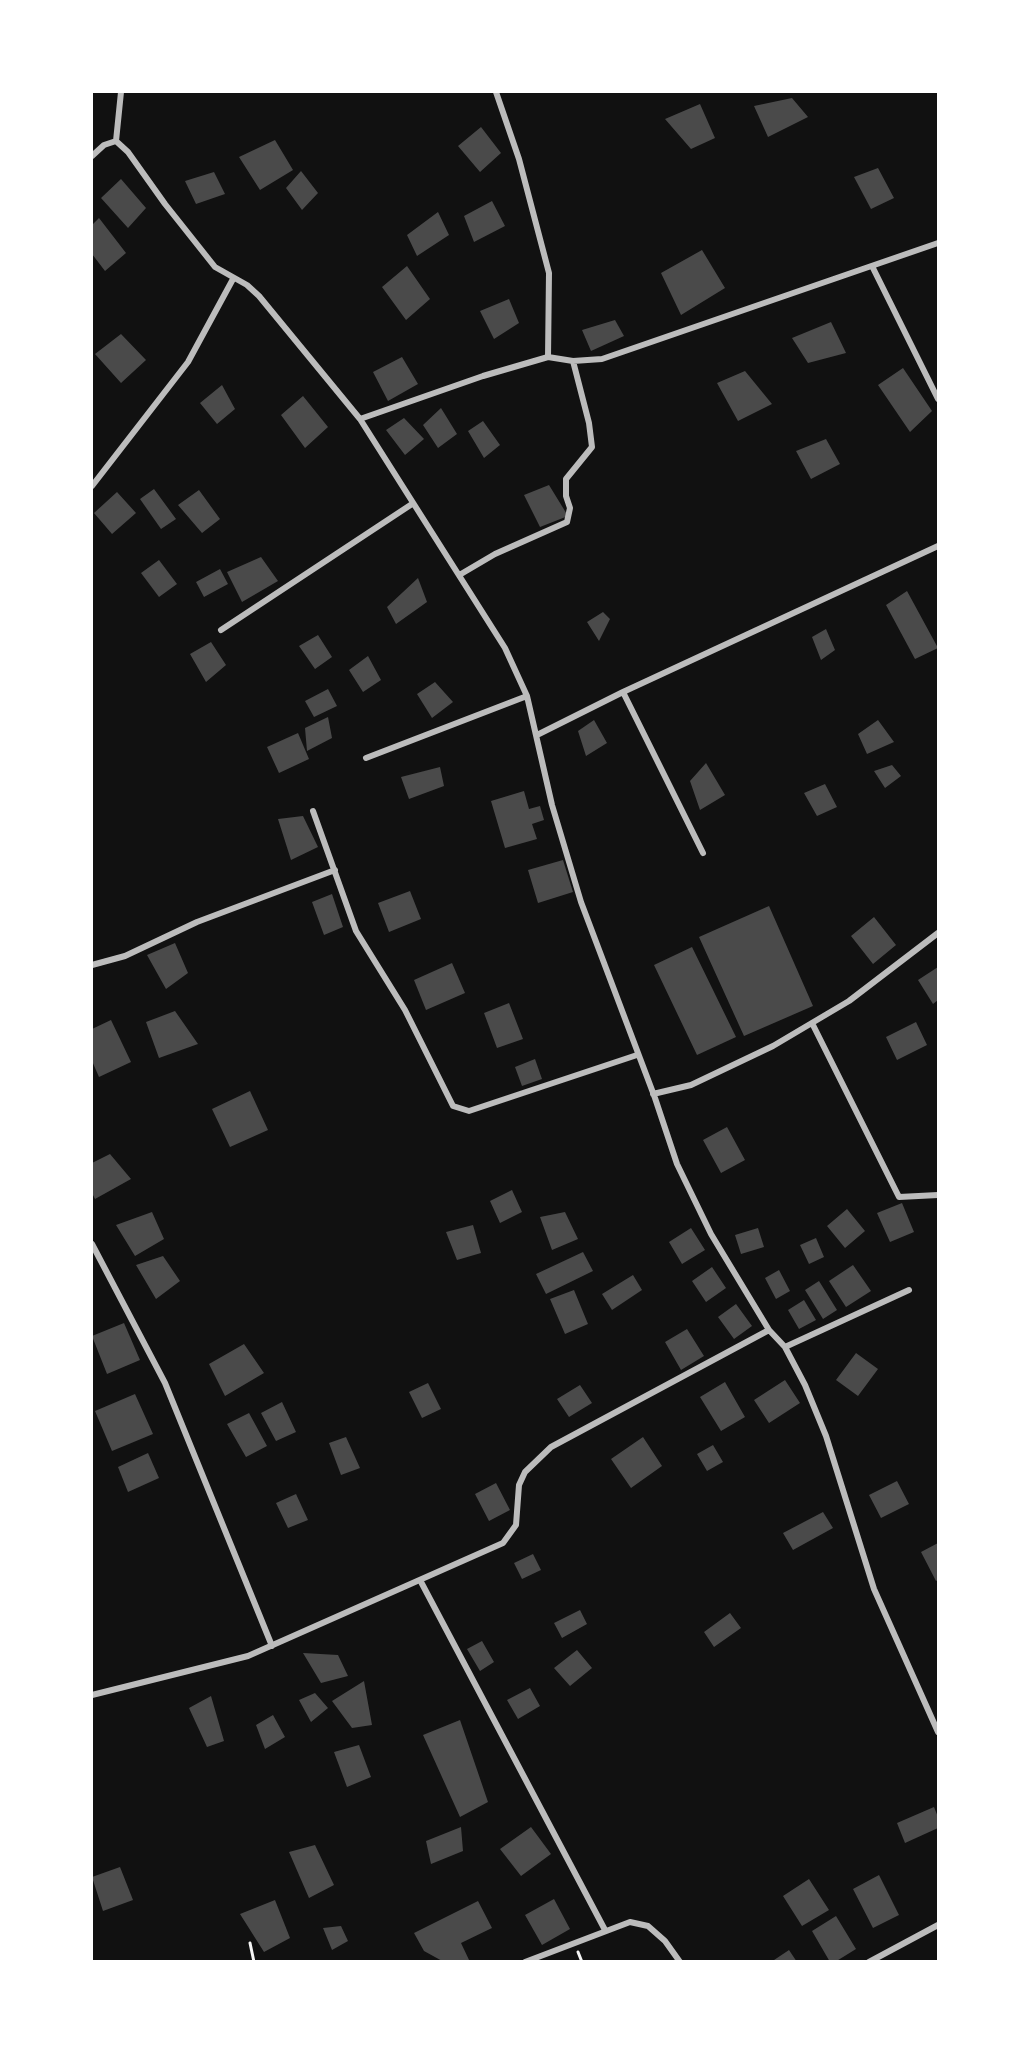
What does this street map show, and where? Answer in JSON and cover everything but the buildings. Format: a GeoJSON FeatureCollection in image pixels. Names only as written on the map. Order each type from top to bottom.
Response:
{"type":"FeatureCollection","features":[{"type":"Feature","properties":{"kind":"street"},"geometry":{"type":"LineString","coordinates":[[116,141],[122,92]]}},
{"type":"Feature","properties":{"kind":"street"},"geometry":{"type":"LineString","coordinates":[[496,92],[519,159],[549,273],[548,357]]}},
{"type":"Feature","properties":{"kind":"street"},"geometry":{"type":"LineString","coordinates":[[92,156],[104,145],[116,141]]}},
{"type":"Feature","properties":{"kind":"street"},"geometry":{"type":"LineString","coordinates":[[116,141],[128,152],[197,247],[215,267],[247,285],[259,296],[360,419],[412,504],[461,574],[505,648],[527,696],[566,857],[677,1164],[711,1234],[769,1330],[785,1347],[805,1385],[826,1436],[874,1589],[939,1732]]}},
{"type":"Feature","properties":{"kind":"street"},"geometry":{"type":"LineString","coordinates":[[360,419],[483,376],[548,357],[573,361],[602,359],[939,243]]}},
{"type":"Feature","properties":{"kind":"street"},"geometry":{"type":"LineString","coordinates":[[872,266],[939,399]]}},
{"type":"Feature","properties":{"kind":"street"},"geometry":{"type":"LineString","coordinates":[[92,486],[188,362],[233,279]]}},
{"type":"Feature","properties":{"kind":"street"},"geometry":{"type":"LineString","coordinates":[[461,574],[495,554],[567,522],[570,508],[566,496],[566,479],[592,447],[589,423],[573,361]]}},
{"type":"Feature","properties":{"kind":"street"},"geometry":{"type":"LineString","coordinates":[[221,630],[412,504]]}},
{"type":"Feature","properties":{"kind":"street"},"geometry":{"type":"LineString","coordinates":[[537,735],[623,692],[939,546]]}},
{"type":"Feature","properties":{"kind":"street"},"geometry":{"type":"LineString","coordinates":[[623,692],[703,853]]}},
{"type":"Feature","properties":{"kind":"street"},"geometry":{"type":"LineString","coordinates":[[366,758],[527,696]]}},
{"type":"Feature","properties":{"kind":"street"},"geometry":{"type":"LineString","coordinates":[[314,811],[356,931],[405,1010],[453,1106],[469,1111],[637,1055]]}},
{"type":"Feature","properties":{"kind":"street"},"geometry":{"type":"LineString","coordinates":[[92,965],[125,956],[197,922],[335,870]]}},
{"type":"Feature","properties":{"kind":"street"},"geometry":{"type":"LineString","coordinates":[[653,1094],[691,1085],[772,1046],[849,1001],[939,933]]}},
{"type":"Feature","properties":{"kind":"street"},"geometry":{"type":"LineString","coordinates":[[812,1023],[898,1197],[939,1195]]}},
{"type":"Feature","properties":{"kind":"street"},"geometry":{"type":"LineString","coordinates":[[92,1244],[165,1383],[272,1646]]}},
{"type":"Feature","properties":{"kind":"street"},"geometry":{"type":"LineString","coordinates":[[785,1347],[909,1290]]}},
{"type":"Feature","properties":{"kind":"street"},"geometry":{"type":"LineString","coordinates":[[92,1695],[248,1656],[503,1543],[516,1524],[519,1485],[525,1472],[550,1447],[769,1330]]}},
{"type":"Feature","properties":{"kind":"street"},"geometry":{"type":"LineString","coordinates":[[420,1580],[606,1930]]}},
{"type":"Feature","properties":{"kind":"street"},"geometry":{"type":"LineString","coordinates":[[525,1962],[630,1922],[648,1926],[665,1941],[680,1962]]}},
{"type":"Feature","properties":{"kind":"street"},"geometry":{"type":"LineString","coordinates":[[869,1962],[939,1925]]}},
{"type":"Feature","properties":{"kind":"path"},"geometry":{"type":"LineString","coordinates":[[250,1943],[254,1962]]}}]}
